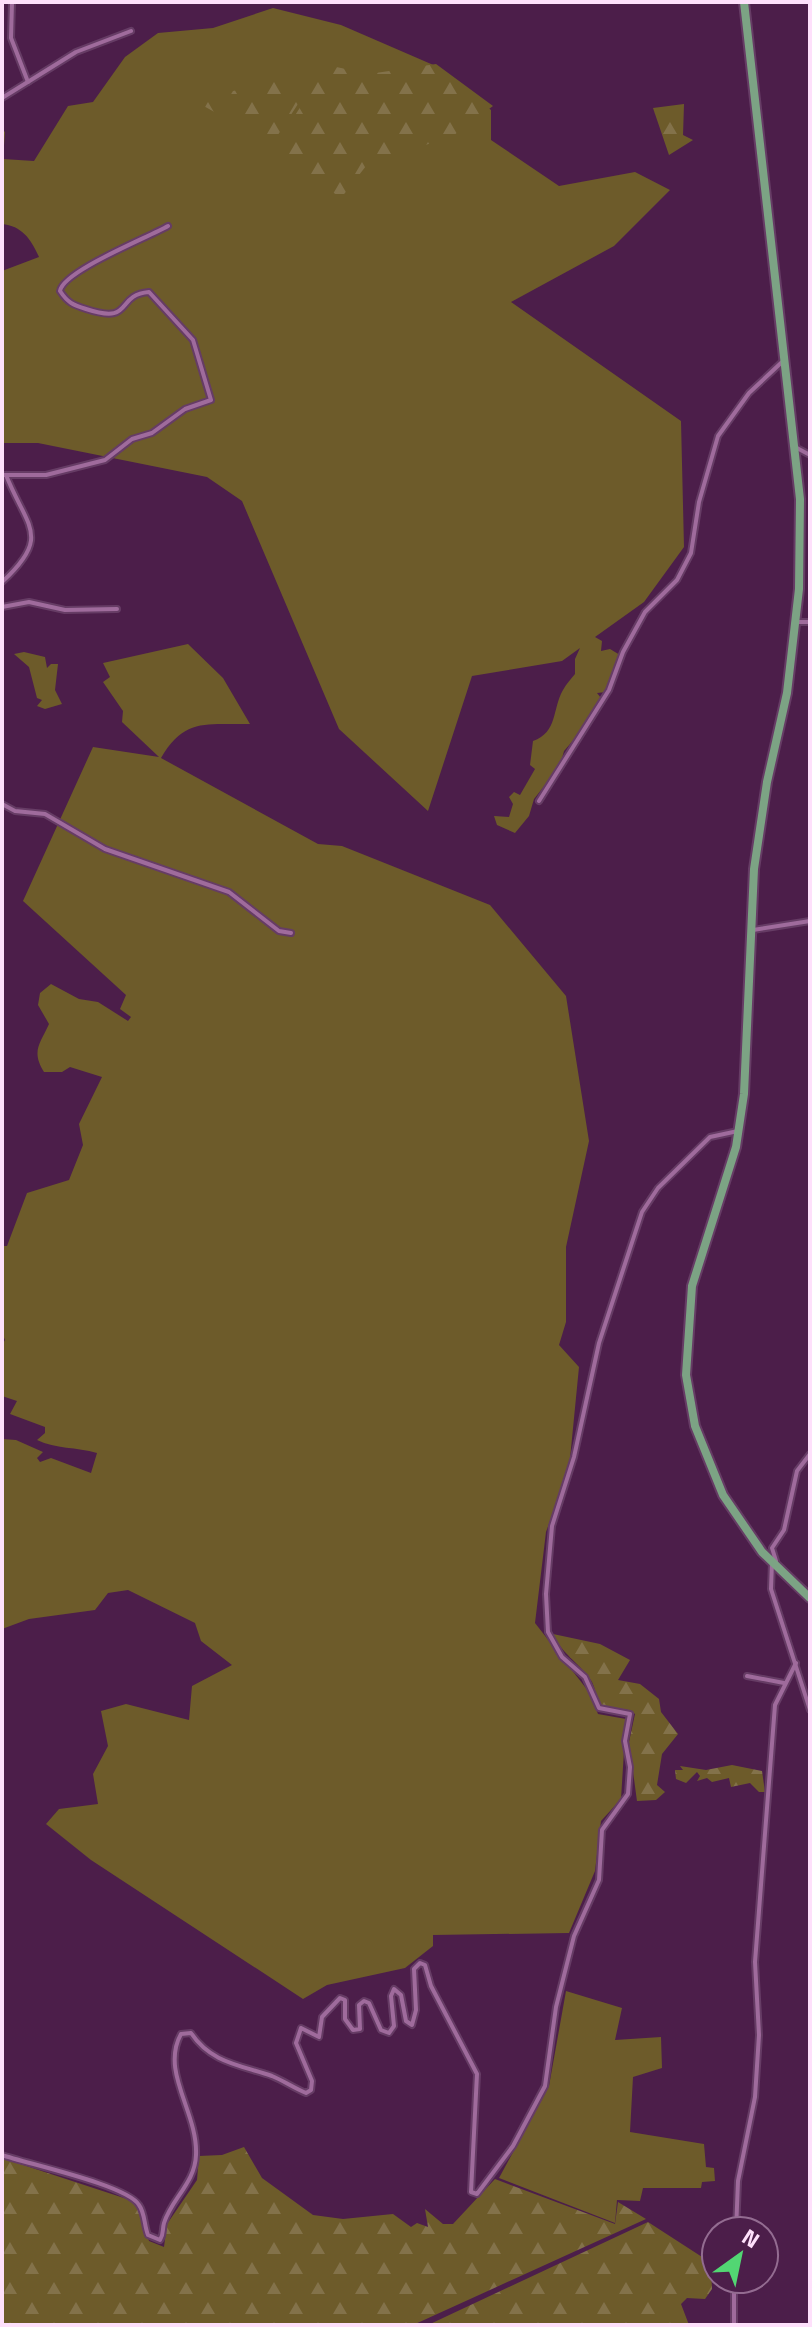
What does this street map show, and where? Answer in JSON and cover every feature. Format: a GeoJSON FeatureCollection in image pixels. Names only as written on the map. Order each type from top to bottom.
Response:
{"type":"FeatureCollection","features":[{"type":"Feature","properties":{"kind":"highway"},"geometry":{"type":"LineString","coordinates":[[744,2],[782,362],[800,499],[797,622],[787,693],[760,823],[751,931],[747,1069],[738,1131],[692,1286],[686,1375],[695,1426],[716,1481],[742,1525],[775,1566],[810,1598]]}},
{"type":"Feature","properties":{"kind":"street"},"geometry":{"type":"LineString","coordinates":[[12,2],[11,38],[28,82]]}},
{"type":"Feature","properties":{"kind":"street"},"geometry":{"type":"LineString","coordinates":[[2,98],[76,52],[131,31]]}},
{"type":"Feature","properties":{"kind":"street"},"geometry":{"type":"LineString","coordinates":[[4,475],[46,475],[105,460],[132,439],[152,433],[175,415],[211,400],[193,340],[172,321],[151,293],[144,291],[117,313],[105,316],[73,306],[60,291],[62,282],[82,267],[124,250],[168,226]]}},
{"type":"Feature","properties":{"kind":"street"},"geometry":{"type":"LineString","coordinates":[[539,801],[609,690],[638,623],[677,580],[691,553],[699,502],[718,436],[749,393],[782,362]]}},
{"type":"Feature","properties":{"kind":"street"},"geometry":{"type":"LineString","coordinates":[[792,447],[810,455]]}},
{"type":"Feature","properties":{"kind":"street"},"geometry":{"type":"LineString","coordinates":[[2,582],[27,557],[33,543],[22,505],[4,475]]}},
{"type":"Feature","properties":{"kind":"street"},"geometry":{"type":"LineString","coordinates":[[2,607],[29,602],[72,611],[117,609]]}},
{"type":"Feature","properties":{"kind":"street"},"geometry":{"type":"LineString","coordinates":[[797,622],[810,622]]}},
{"type":"Feature","properties":{"kind":"street"},"geometry":{"type":"LineString","coordinates":[[2,804],[15,811],[45,814],[105,849],[229,892],[256,909],[275,928],[291,933]]}},
{"type":"Feature","properties":{"kind":"street"},"geometry":{"type":"LineString","coordinates":[[751,931],[810,921]]}},
{"type":"Feature","properties":{"kind":"street"},"geometry":{"type":"LineString","coordinates":[[2,2155],[54,2168],[131,2196],[141,2206],[148,2235],[160,2240],[164,2221],[190,2181],[196,2155],[193,2116],[174,2066],[175,2048],[181,2034],[191,2033],[203,2050],[218,2059],[309,2092],[312,2081],[296,2043],[301,2028],[319,2037],[322,2017],[340,1998],[345,2000],[345,2019],[353,2030],[360,2029],[359,2005],[364,2001],[369,2003],[381,2030],[391,2032],[394,1989],[401,1995],[406,2021],[412,2025],[416,2010],[414,1969],[420,1963],[425,1965],[436,1996],[477,2074],[471,2192],[477,2194],[494,2174],[545,2086],[556,2007],[574,1936],[599,1880],[602,1830],[625,1801],[630,1783],[625,1741],[630,1714],[599,1708],[592,1687],[562,1657],[548,1632],[546,1594],[552,1526],[574,1457],[599,1343],[642,1212],[658,1188],[710,1137],[738,1131]]}},
{"type":"Feature","properties":{"kind":"street"},"geometry":{"type":"LineString","coordinates":[[810,1454],[797,1471],[784,1530],[772,1548],[775,1566],[769,1579],[810,1710]]}},
{"type":"Feature","properties":{"kind":"street"},"geometry":{"type":"LineString","coordinates":[[737,2215],[738,2181],[755,2097],[758,1913],[769,1824],[775,1705],[796,1663]]}},
{"type":"Feature","properties":{"kind":"street"},"geometry":{"type":"LineString","coordinates":[[747,1676],[784,1683]]}},
{"type":"Feature","properties":{"kind":"street"},"geometry":{"type":"LineString","coordinates":[[734,2295],[734,2325]]}},
{"type":"Feature","properties":{"kind":"green space"},"geometry":{"type":"Polygon","coordinates":[[[273,8],[341,25],[438,67],[491,110],[491,140],[559,186],[635,172],[670,190],[614,246],[511,302],[681,421],[684,547],[644,602],[595,637],[602,641],[601,651],[610,649],[620,655],[606,692],[597,693],[601,698],[583,729],[564,751],[560,766],[534,799],[529,816],[515,833],[497,825],[494,816],[509,817],[513,804],[509,797],[514,792],[520,795],[535,769],[530,765],[533,741],[551,726],[563,690],[575,674],[575,659],[580,648],[562,661],[472,676],[428,811],[339,729],[242,501],[207,477],[38,443],[2,443],[2,271],[39,257],[25,234],[15,227],[2,224],[2,129],[5,132],[3,159],[34,161],[68,106],[93,102],[125,57],[158,33],[213,28],[273,8]]]}},
{"type":"Feature","properties":{"kind":"green space"},"geometry":{"type":"Polygon","coordinates":[[[436,64],[493,106],[454,135],[366,166],[341,198],[273,150],[327,65],[369,74],[436,64]]]}},
{"type":"Feature","properties":{"kind":"green space"},"geometry":{"type":"Polygon","coordinates":[[[320,70],[272,144],[191,99],[225,104],[233,91],[320,70]]]}},
{"type":"Feature","properties":{"kind":"green space"},"geometry":{"type":"Polygon","coordinates":[[[684,104],[683,135],[693,140],[669,155],[653,108],[684,104]]]}},
{"type":"Feature","properties":{"kind":"green space"},"geometry":{"type":"Polygon","coordinates":[[[188,644],[223,678],[250,724],[209,724],[188,729],[161,758],[318,844],[342,846],[490,905],[566,996],[589,1141],[566,1247],[566,1322],[559,1345],[579,1367],[569,1469],[546,1532],[535,1623],[589,1692],[598,1714],[626,1719],[621,1799],[601,1821],[595,1871],[569,1933],[433,1935],[433,1946],[405,1968],[327,1985],[303,1999],[91,1860],[46,1824],[59,1809],[98,1804],[93,1774],[108,1746],[101,1711],[126,1704],[189,1720],[192,1686],[232,1665],[201,1641],[195,1623],[128,1590],[108,1593],[95,1610],[29,1619],[2,1629],[2,1439],[16,1440],[43,1452],[37,1458],[40,1462],[51,1458],[91,1473],[97,1453],[37,1440],[45,1433],[45,1427],[10,1414],[17,1401],[2,1396],[2,1345],[5,1340],[2,1333],[2,1246],[7,1246],[27,1193],[69,1180],[83,1145],[79,1124],[102,1077],[70,1067],[62,1072],[44,1072],[37,1053],[49,1024],[38,1005],[40,993],[51,984],[79,999],[98,1002],[128,1021],[131,1017],[120,1009],[126,995],[23,901],[93,747],[159,757],[122,722],[123,711],[103,682],[110,677],[103,663],[188,644]]]}},
{"type":"Feature","properties":{"kind":"green space"},"geometry":{"type":"Polygon","coordinates":[[[24,652],[45,657],[47,668],[58,664],[55,690],[62,704],[45,709],[37,706],[42,700],[37,698],[29,667],[14,654],[24,652]]]}},
{"type":"Feature","properties":{"kind":"green space"},"geometry":{"type":"Polygon","coordinates":[[[553,1634],[600,1644],[630,1660],[618,1680],[640,1684],[659,1699],[661,1712],[678,1734],[662,1754],[657,1785],[665,1792],[656,1800],[637,1801],[629,1742],[635,1714],[601,1705],[590,1679],[553,1634]]]}},
{"type":"Feature","properties":{"kind":"green space"},"geometry":{"type":"Polygon","coordinates":[[[732,1765],[762,1771],[765,1792],[759,1792],[750,1783],[731,1787],[729,1778],[697,1781],[700,1776],[697,1772],[686,1783],[676,1779],[675,1770],[683,1770],[680,1766],[706,1770],[732,1765]]]}},
{"type":"Feature","properties":{"kind":"green space"},"geometry":{"type":"Polygon","coordinates":[[[566,1991],[622,2008],[615,2040],[661,2037],[662,2068],[633,2077],[630,2132],[704,2144],[706,2167],[714,2168],[715,2181],[702,2182],[701,2188],[643,2188],[640,2201],[617,2200],[615,2223],[499,2178],[549,2086],[566,1991]]]}},
{"type":"Feature","properties":{"kind":"green space"},"geometry":{"type":"Polygon","coordinates":[[[244,2147],[262,2178],[313,2215],[343,2219],[393,2214],[411,2227],[417,2223],[428,2227],[425,2209],[443,2224],[453,2224],[495,2179],[615,2224],[618,2202],[646,2219],[413,2325],[2,2325],[2,2158],[130,2200],[137,2207],[149,2241],[164,2247],[167,2224],[197,2180],[199,2156],[222,2155],[244,2147]]]}},
{"type":"Feature","properties":{"kind":"green space"},"geometry":{"type":"Polygon","coordinates":[[[648,2222],[700,2256],[700,2295],[708,2295],[705,2299],[687,2298],[681,2304],[689,2325],[428,2325],[648,2222]]]}}]}
